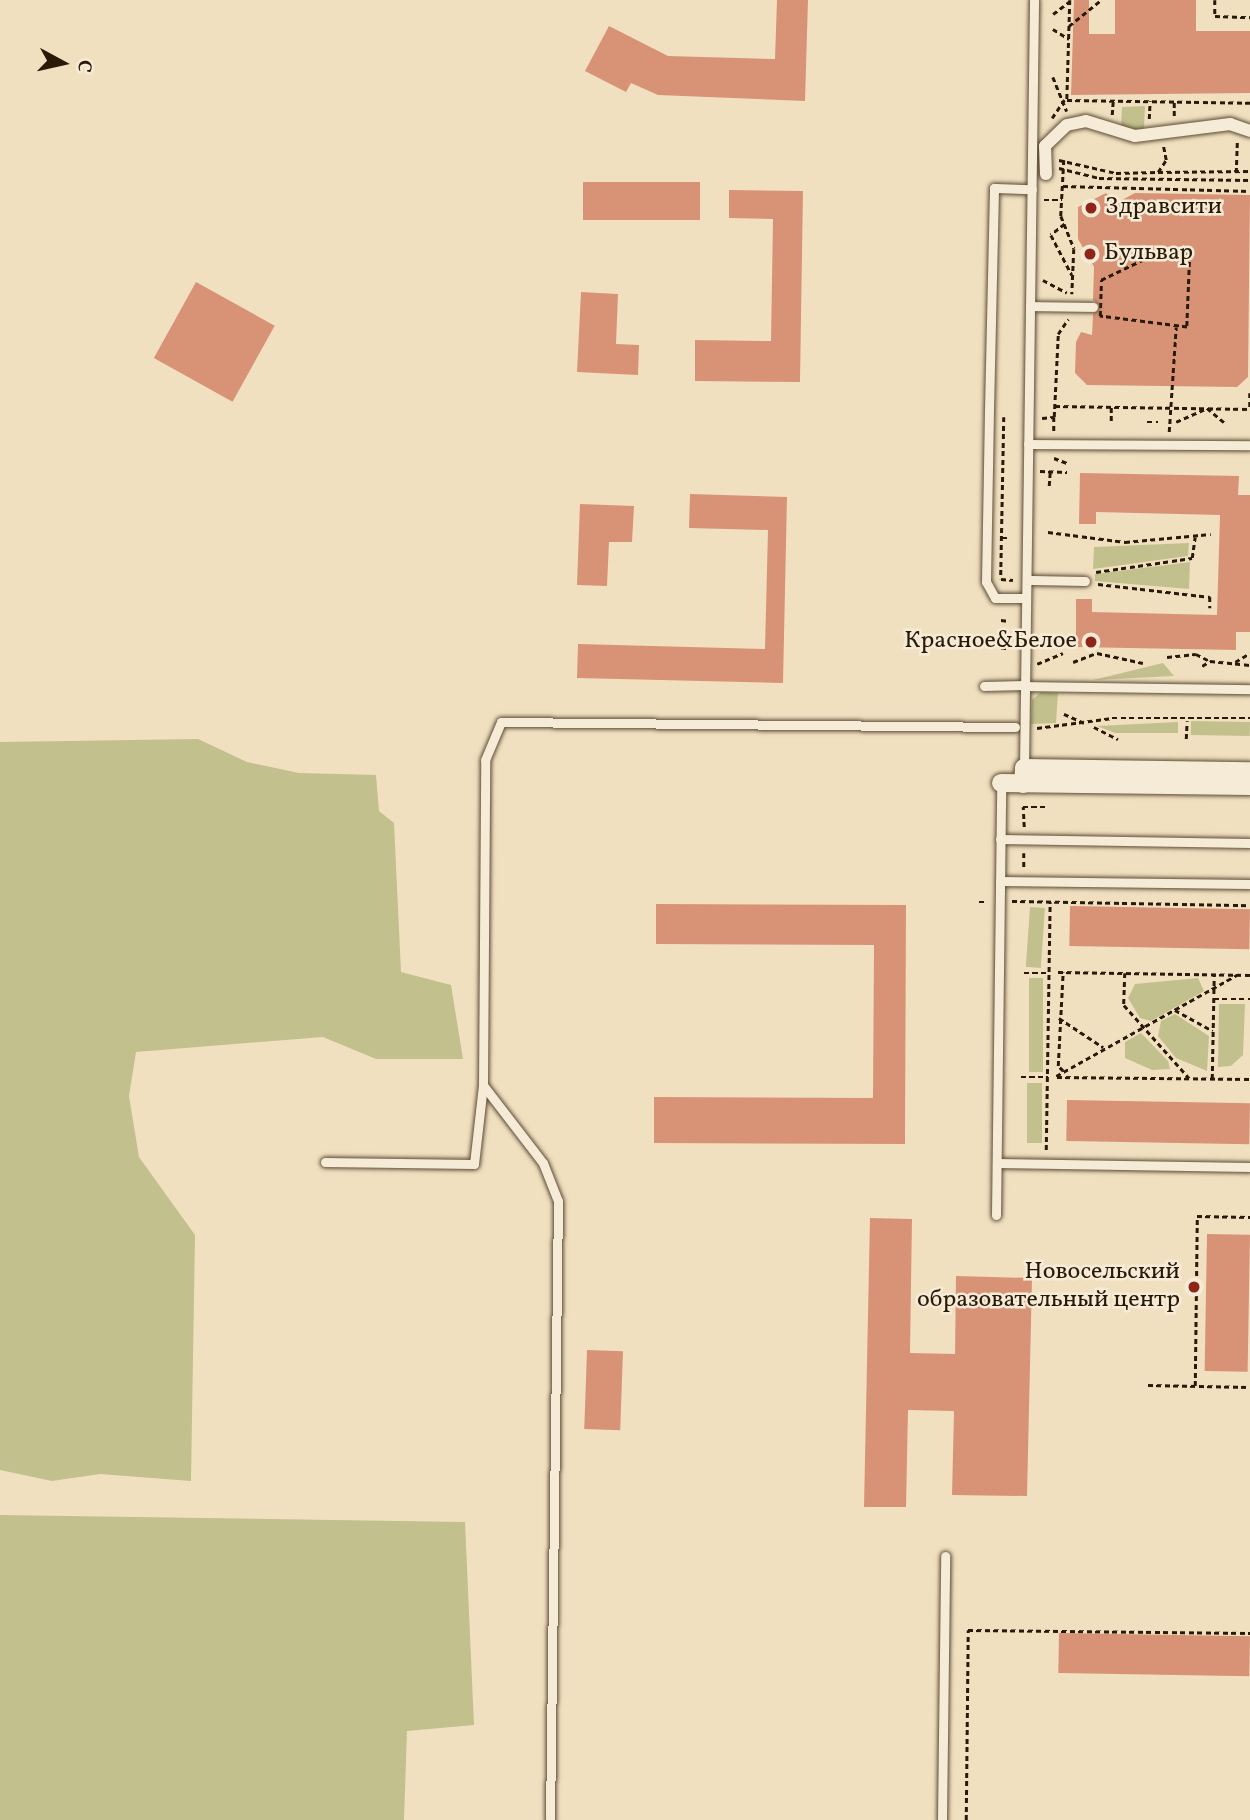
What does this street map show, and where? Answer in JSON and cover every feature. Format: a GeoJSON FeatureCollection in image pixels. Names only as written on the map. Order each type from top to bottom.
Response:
{"type":"FeatureCollection","features":[{"type":"Feature","properties":{"kind":"street"},"geometry":{"type":"LineString","coordinates":[[1046,171],[1045,146],[1055,133],[1086,121],[1135,136],[1230,124],[1244,130]]}},
{"type":"Feature","properties":{"kind":"street"},"geometry":{"type":"LineString","coordinates":[[1001,783],[1023,776],[1250,771]]}},
{"type":"Feature","properties":{"kind":"street"},"geometry":{"type":"LineString","coordinates":[[1023,776],[1250,786]]}},
{"type":"Feature","properties":{"kind":"lane"},"geometry":{"type":"LineString","coordinates":[[1023,776],[1034,0]]}},
{"type":"Feature","properties":{"kind":"lane"},"geometry":{"type":"LineString","coordinates":[[1024,598],[995,598],[986,582],[989,396],[994,188],[1032,189]]}},
{"type":"Feature","properties":{"kind":"lane"},"geometry":{"type":"LineString","coordinates":[[1030,306],[1093,307]]}},
{"type":"Feature","properties":{"kind":"lane"},"geometry":{"type":"LineString","coordinates":[[1028,444],[1250,445]]}},
{"type":"Feature","properties":{"kind":"lane"},"geometry":{"type":"LineString","coordinates":[[1031,580],[1085,581]]}},
{"type":"Feature","properties":{"kind":"lane"},"geometry":{"type":"LineString","coordinates":[[984,686],[1250,689]]}},
{"type":"Feature","properties":{"kind":"lane"},"geometry":{"type":"LineString","coordinates":[[325,1162],[474,1164],[483,1085],[485,760],[501,722],[1015,727]]}},
{"type":"Feature","properties":{"kind":"lane"},"geometry":{"type":"LineString","coordinates":[[996,1215],[1001,783]]}},
{"type":"Feature","properties":{"kind":"lane"},"geometry":{"type":"LineString","coordinates":[[1000,839],[1250,842]]}},
{"type":"Feature","properties":{"kind":"lane"},"geometry":{"type":"LineString","coordinates":[[1000,881],[1250,884]]}},
{"type":"Feature","properties":{"kind":"lane"},"geometry":{"type":"LineString","coordinates":[[483,1085],[543,1163],[558,1201],[550,1820]]}},
{"type":"Feature","properties":{"kind":"lane"},"geometry":{"type":"LineString","coordinates":[[997,1163],[1250,1167]]}},
{"type":"Feature","properties":{"kind":"lane"},"geometry":{"type":"LineString","coordinates":[[942,1820],[945,1556]]}},
{"type":"Feature","properties":{"kind":"path"},"geometry":{"type":"LineString","coordinates":[[1069,26],[1101,0]]}},
{"type":"Feature","properties":{"kind":"path"},"geometry":{"type":"LineString","coordinates":[[1215,0],[1215,16],[1250,17]]}},
{"type":"Feature","properties":{"kind":"path"},"geometry":{"type":"LineString","coordinates":[[1068,100],[1070,1]]}},
{"type":"Feature","properties":{"kind":"path"},"geometry":{"type":"LineString","coordinates":[[1053,14],[1070,1]]}},
{"type":"Feature","properties":{"kind":"path"},"geometry":{"type":"LineString","coordinates":[[1053,29],[1069,39]]}},
{"type":"Feature","properties":{"kind":"path"},"geometry":{"type":"LineString","coordinates":[[1052,77],[1068,100]]}},
{"type":"Feature","properties":{"kind":"path"},"geometry":{"type":"LineString","coordinates":[[1068,100],[1250,103]]}},
{"type":"Feature","properties":{"kind":"path"},"geometry":{"type":"LineString","coordinates":[[1150,101],[1154,134],[1166,160],[1158,172]]}},
{"type":"Feature","properties":{"kind":"path"},"geometry":{"type":"LineString","coordinates":[[1236,173],[1244,130]]}},
{"type":"Feature","properties":{"kind":"path"},"geometry":{"type":"LineString","coordinates":[[1055,133],[1054,159],[1116,173],[1250,171]]}},
{"type":"Feature","properties":{"kind":"path"},"geometry":{"type":"LineString","coordinates":[[1037,280],[1072,298],[1074,249],[1065,224],[1062,200],[1064,160]]}},
{"type":"Feature","properties":{"kind":"path"},"geometry":{"type":"LineString","coordinates":[[1046,171],[1064,168],[1099,178],[1250,180]]}},
{"type":"Feature","properties":{"kind":"path"},"geometry":{"type":"LineString","coordinates":[[1063,186],[1250,191]]}},
{"type":"Feature","properties":{"kind":"path"},"geometry":{"type":"LineString","coordinates":[[1035,200],[1062,200]]}},
{"type":"Feature","properties":{"kind":"path"},"geometry":{"type":"LineString","coordinates":[[1065,224],[1051,235],[1073,276]]}},
{"type":"Feature","properties":{"kind":"path"},"geometry":{"type":"LineString","coordinates":[[1159,252],[1189,253],[1187,327],[1176,327],[1100,316],[1101,280],[1159,252]]}},
{"type":"Feature","properties":{"kind":"path"},"geometry":{"type":"LineString","coordinates":[[1054,436],[1058,334],[1072,313]]}},
{"type":"Feature","properties":{"kind":"path"},"geometry":{"type":"LineString","coordinates":[[1168,438],[1176,327]]}},
{"type":"Feature","properties":{"kind":"path"},"geometry":{"type":"LineString","coordinates":[[1055,406],[1250,409],[1250,393]]}},
{"type":"Feature","properties":{"kind":"path"},"geometry":{"type":"LineString","coordinates":[[1111,407],[1111,421]]}},
{"type":"Feature","properties":{"kind":"path"},"geometry":{"type":"LineString","coordinates":[[1176,422],[1207,408]]}},
{"type":"Feature","properties":{"kind":"path"},"geometry":{"type":"LineString","coordinates":[[1207,408],[1225,423]]}},
{"type":"Feature","properties":{"kind":"path"},"geometry":{"type":"LineString","coordinates":[[1004,416],[1001,579],[1017,580]]}},
{"type":"Feature","properties":{"kind":"path"},"geometry":{"type":"LineString","coordinates":[[1034,418],[1054,417]]}},
{"type":"Feature","properties":{"kind":"path"},"geometry":{"type":"LineString","coordinates":[[1147,422],[1158,422]]}},
{"type":"Feature","properties":{"kind":"path"},"geometry":{"type":"LineString","coordinates":[[1054,451],[1053,458],[1067,463]]}},
{"type":"Feature","properties":{"kind":"path"},"geometry":{"type":"LineString","coordinates":[[1033,471],[1067,472]]}},
{"type":"Feature","properties":{"kind":"path"},"geometry":{"type":"LineString","coordinates":[[1049,486],[1050,472]]}},
{"type":"Feature","properties":{"kind":"path"},"geometry":{"type":"LineString","coordinates":[[1003,488],[1011,488]]}},
{"type":"Feature","properties":{"kind":"path"},"geometry":{"type":"LineString","coordinates":[[1002,516],[1011,516]]}},
{"type":"Feature","properties":{"kind":"path"},"geometry":{"type":"LineString","coordinates":[[1048,532],[1125,542],[1211,534]]}},
{"type":"Feature","properties":{"kind":"path"},"geometry":{"type":"LineString","coordinates":[[1195,537],[1192,558],[1093,573],[1093,584],[1210,597],[1210,608]]}},
{"type":"Feature","properties":{"kind":"path"},"geometry":{"type":"LineString","coordinates":[[1002,538],[1010,538]]}},
{"type":"Feature","properties":{"kind":"path"},"geometry":{"type":"LineString","coordinates":[[1001,566],[1010,566]]}},
{"type":"Feature","properties":{"kind":"path"},"geometry":{"type":"LineString","coordinates":[[1001,620],[1009,621]]}},
{"type":"Feature","properties":{"kind":"path"},"geometry":{"type":"LineString","coordinates":[[1001,649],[1009,649]]}},
{"type":"Feature","properties":{"kind":"path"},"geometry":{"type":"LineString","coordinates":[[1031,664],[1063,653]]}},
{"type":"Feature","properties":{"kind":"path"},"geometry":{"type":"LineString","coordinates":[[1073,662],[1097,653],[1143,663]]}},
{"type":"Feature","properties":{"kind":"path"},"geometry":{"type":"LineString","coordinates":[[1234,663],[1250,653]]}},
{"type":"Feature","properties":{"kind":"path"},"geometry":{"type":"LineString","coordinates":[[1167,657],[1196,654],[1210,661],[1250,665]]}},
{"type":"Feature","properties":{"kind":"path"},"geometry":{"type":"LineString","coordinates":[[1202,666],[1210,661]]}},
{"type":"Feature","properties":{"kind":"path"},"geometry":{"type":"LineString","coordinates":[[1064,714],[1084,723]]}},
{"type":"Feature","properties":{"kind":"path"},"geometry":{"type":"LineString","coordinates":[[1048,728],[1112,718],[1250,718]]}},
{"type":"Feature","properties":{"kind":"path"},"geometry":{"type":"LineString","coordinates":[[1186,739],[1187,721]]}},
{"type":"Feature","properties":{"kind":"path"},"geometry":{"type":"LineString","coordinates":[[1094,727],[1118,739]]}},
{"type":"Feature","properties":{"kind":"path"},"geometry":{"type":"LineString","coordinates":[[1024,830],[1023,807],[1045,807]]}},
{"type":"Feature","properties":{"kind":"path"},"geometry":{"type":"LineString","coordinates":[[1024,847],[1024,874]]}},
{"type":"Feature","properties":{"kind":"path"},"geometry":{"type":"LineString","coordinates":[[1008,901],[1250,905]]}},
{"type":"Feature","properties":{"kind":"path"},"geometry":{"type":"LineString","coordinates":[[1047,1150],[1050,902]]}},
{"type":"Feature","properties":{"kind":"path"},"geometry":{"type":"LineString","coordinates":[[1058,972],[1250,975]]}},
{"type":"Feature","properties":{"kind":"path"},"geometry":{"type":"LineString","coordinates":[[1063,972],[1059,1018],[1063,1072]]}},
{"type":"Feature","properties":{"kind":"path"},"geometry":{"type":"LineString","coordinates":[[1024,973],[1049,973]]}},
{"type":"Feature","properties":{"kind":"path"},"geometry":{"type":"LineString","coordinates":[[1125,973],[1124,1005],[1190,1078]]}},
{"type":"Feature","properties":{"kind":"path"},"geometry":{"type":"LineString","coordinates":[[1212,1079],[1214,974]]}},
{"type":"Feature","properties":{"kind":"path"},"geometry":{"type":"LineString","coordinates":[[1237,975],[1103,1047],[1056,1076],[1250,1079]]}},
{"type":"Feature","properties":{"kind":"path"},"geometry":{"type":"LineString","coordinates":[[1213,999],[1250,999]]}},
{"type":"Feature","properties":{"kind":"path"},"geometry":{"type":"LineString","coordinates":[[1175,1010],[1213,1031]]}},
{"type":"Feature","properties":{"kind":"path"},"geometry":{"type":"LineString","coordinates":[[1059,1018],[1103,1047]]}},
{"type":"Feature","properties":{"kind":"path"},"geometry":{"type":"LineString","coordinates":[[1021,1077],[1048,1077]]}},
{"type":"Feature","properties":{"kind":"path"},"geometry":{"type":"LineString","coordinates":[[1195,1386],[1197,1216],[1250,1217]]}},
{"type":"Feature","properties":{"kind":"path"},"geometry":{"type":"LineString","coordinates":[[1148,1385],[1250,1387]]}},
{"type":"Feature","properties":{"kind":"path"},"geometry":{"type":"LineString","coordinates":[[967,1820],[968,1630],[1250,1633]]}},
{"type":"Feature","properties":{"kind":"shaded area"},"geometry":{"type":"Polygon","coordinates":[[[1145,106],[1144,129],[1135,133],[1121,127],[1122,107],[1145,106]]]}},
{"type":"Feature","properties":{"kind":"shaded area"},"geometry":{"type":"Polygon","coordinates":[[[1189,543],[1188,556],[1093,569],[1094,547],[1189,543]]]}},
{"type":"Feature","properties":{"kind":"shaded area"},"geometry":{"type":"Polygon","coordinates":[[[1190,562],[1189,589],[1095,581],[1095,574],[1190,562]]]}},
{"type":"Feature","properties":{"kind":"shaded area"},"geometry":{"type":"Polygon","coordinates":[[[1163,663],[1174,676],[1093,680],[1163,663]]]}},
{"type":"Feature","properties":{"kind":"shaded area"},"geometry":{"type":"Polygon","coordinates":[[[1041,692],[1058,693],[1056,723],[1031,724],[1032,700],[1041,692]]]}},
{"type":"Feature","properties":{"kind":"shaded area"},"geometry":{"type":"Polygon","coordinates":[[[1191,721],[1250,722],[1250,736],[1191,735],[1191,721]]]}},
{"type":"Feature","properties":{"kind":"shaded area"},"geometry":{"type":"Polygon","coordinates":[[[1178,722],[1178,733],[1115,733],[1097,726],[1178,722]]]}},
{"type":"Feature","properties":{"kind":"shaded area"},"geometry":{"type":"Polygon","coordinates":[[[198,739],[247,762],[299,773],[376,775],[379,811],[394,823],[401,972],[451,985],[463,1059],[376,1059],[323,1037],[136,1052],[129,1096],[139,1157],[195,1235],[191,1481],[100,1474],[52,1481],[0,1470],[0,742],[198,739]]]}},
{"type":"Feature","properties":{"kind":"shaded area"},"geometry":{"type":"Polygon","coordinates":[[[1030,907],[1045,908],[1041,968],[1026,967],[1030,907]]]}},
{"type":"Feature","properties":{"kind":"shaded area"},"geometry":{"type":"Polygon","coordinates":[[[1029,978],[1043,978],[1043,1072],[1029,1072],[1029,978]]]}},
{"type":"Feature","properties":{"kind":"shaded area"},"geometry":{"type":"Polygon","coordinates":[[[1198,978],[1204,991],[1151,1021],[1140,1018],[1128,998],[1135,984],[1198,978]]]}},
{"type":"Feature","properties":{"kind":"shaded area"},"geometry":{"type":"Polygon","coordinates":[[[1219,1004],[1245,1004],[1243,1055],[1231,1066],[1218,1067],[1219,1004]]]}},
{"type":"Feature","properties":{"kind":"shaded area"},"geometry":{"type":"Polygon","coordinates":[[[1175,1014],[1209,1036],[1207,1071],[1176,1058],[1158,1036],[1161,1021],[1175,1014]]]}},
{"type":"Feature","properties":{"kind":"shaded area"},"geometry":{"type":"Polygon","coordinates":[[[1141,1033],[1168,1061],[1170,1069],[1152,1070],[1125,1058],[1125,1042],[1141,1033]]]}},
{"type":"Feature","properties":{"kind":"shaded area"},"geometry":{"type":"Polygon","coordinates":[[[1027,1083],[1042,1083],[1042,1143],[1027,1143],[1027,1083]]]}},
{"type":"Feature","properties":{"kind":"shaded area"},"geometry":{"type":"Polygon","coordinates":[[[0,1515],[465,1522],[474,1725],[407,1731],[404,1820],[0,1820],[0,1515]]]}},
{"type":"Feature","properties":{"kind":"building"},"geometry":{"type":"Polygon","coordinates":[[[777,0],[808,0],[805,101],[658,95],[631,83],[626,92],[585,71],[609,26],[668,56],[775,59],[777,0]]]}},
{"type":"Feature","properties":{"kind":"building"},"geometry":{"type":"Polygon","coordinates":[[[1074,0],[1089,0],[1089,34],[1115,34],[1115,0],[1196,0],[1196,31],[1250,31],[1250,93],[1071,95],[1074,0]]]}},
{"type":"Feature","properties":{"kind":"building"},"geometry":{"type":"Polygon","coordinates":[[[583,182],[700,182],[700,220],[583,220],[583,182]]]}},
{"type":"Feature","properties":{"kind":"building"},"geometry":{"type":"Polygon","coordinates":[[[729,190],[803,191],[800,382],[695,381],[695,340],[771,341],[773,219],[729,218],[729,190]]]}},
{"type":"Feature","properties":{"kind":"building"},"geometry":{"type":"Polygon","coordinates":[[[1106,193],[1116,203],[1135,193],[1250,195],[1248,377],[1237,387],[1087,385],[1075,373],[1076,342],[1081,332],[1092,335],[1093,314],[1100,306],[1093,300],[1094,267],[1078,239],[1078,207],[1106,193]]]}},
{"type":"Feature","properties":{"kind":"building"},"geometry":{"type":"Polygon","coordinates":[[[196,282],[275,326],[233,402],[154,358],[196,282]]]}},
{"type":"Feature","properties":{"kind":"building"},"geometry":{"type":"Polygon","coordinates":[[[581,292],[618,294],[616,344],[639,345],[638,375],[577,372],[581,292]]]}},
{"type":"Feature","properties":{"kind":"building"},"geometry":{"type":"Polygon","coordinates":[[[1080,473],[1239,476],[1238,495],[1250,495],[1250,632],[1236,632],[1236,650],[1076,647],[1076,599],[1092,599],[1092,612],[1217,615],[1220,515],[1096,512],[1096,524],[1079,524],[1080,473]]]}},
{"type":"Feature","properties":{"kind":"building"},"geometry":{"type":"Polygon","coordinates":[[[690,494],[787,497],[783,683],[577,678],[578,644],[765,649],[768,530],[689,528],[690,494]]]}},
{"type":"Feature","properties":{"kind":"building"},"geometry":{"type":"Polygon","coordinates":[[[580,504],[634,506],[632,542],[609,542],[607,586],[577,585],[580,504]]]}},
{"type":"Feature","properties":{"kind":"building"},"geometry":{"type":"Polygon","coordinates":[[[656,904],[906,905],[905,1144],[654,1143],[654,1097],[873,1098],[874,945],[656,944],[656,904]]]}},
{"type":"Feature","properties":{"kind":"building"},"geometry":{"type":"Polygon","coordinates":[[[1070,906],[1250,909],[1249,949],[1069,946],[1070,906]]]}},
{"type":"Feature","properties":{"kind":"building"},"geometry":{"type":"Polygon","coordinates":[[[1067,1100],[1250,1103],[1249,1144],[1066,1141],[1067,1100]]]}},
{"type":"Feature","properties":{"kind":"building"},"geometry":{"type":"Polygon","coordinates":[[[870,1218],[912,1219],[910,1353],[955,1354],[956,1276],[1032,1278],[1027,1496],[952,1495],[954,1411],[908,1410],[906,1507],[864,1507],[870,1218]]]}},
{"type":"Feature","properties":{"kind":"building"},"geometry":{"type":"Polygon","coordinates":[[[1207,1234],[1250,1235],[1248,1372],[1205,1371],[1207,1234]]]}},
{"type":"Feature","properties":{"kind":"building"},"geometry":{"type":"Polygon","coordinates":[[[587,1350],[623,1351],[620,1430],[584,1429],[587,1350]]]}},
{"type":"Feature","properties":{"kind":"building"},"geometry":{"type":"Polygon","coordinates":[[[1059,1633],[1250,1636],[1249,1676],[1058,1673],[1059,1633]]]}},
{"type":"Feature","properties":{"kind":"place","name":"Здравсити"},"geometry":{"type":"Point","coordinates":[1091,208]}},
{"type":"Feature","properties":{"kind":"place","name":"Бульвар"},"geometry":{"type":"Point","coordinates":[1090,254]}},
{"type":"Feature","properties":{"kind":"place","name":"Красное&Белое"},"geometry":{"type":"Point","coordinates":[1091,642]}},
{"type":"Feature","properties":{"kind":"place","name":"Новосельский образовательный центр"},"geometry":{"type":"Point","coordinates":[1194,1287]}}]}
